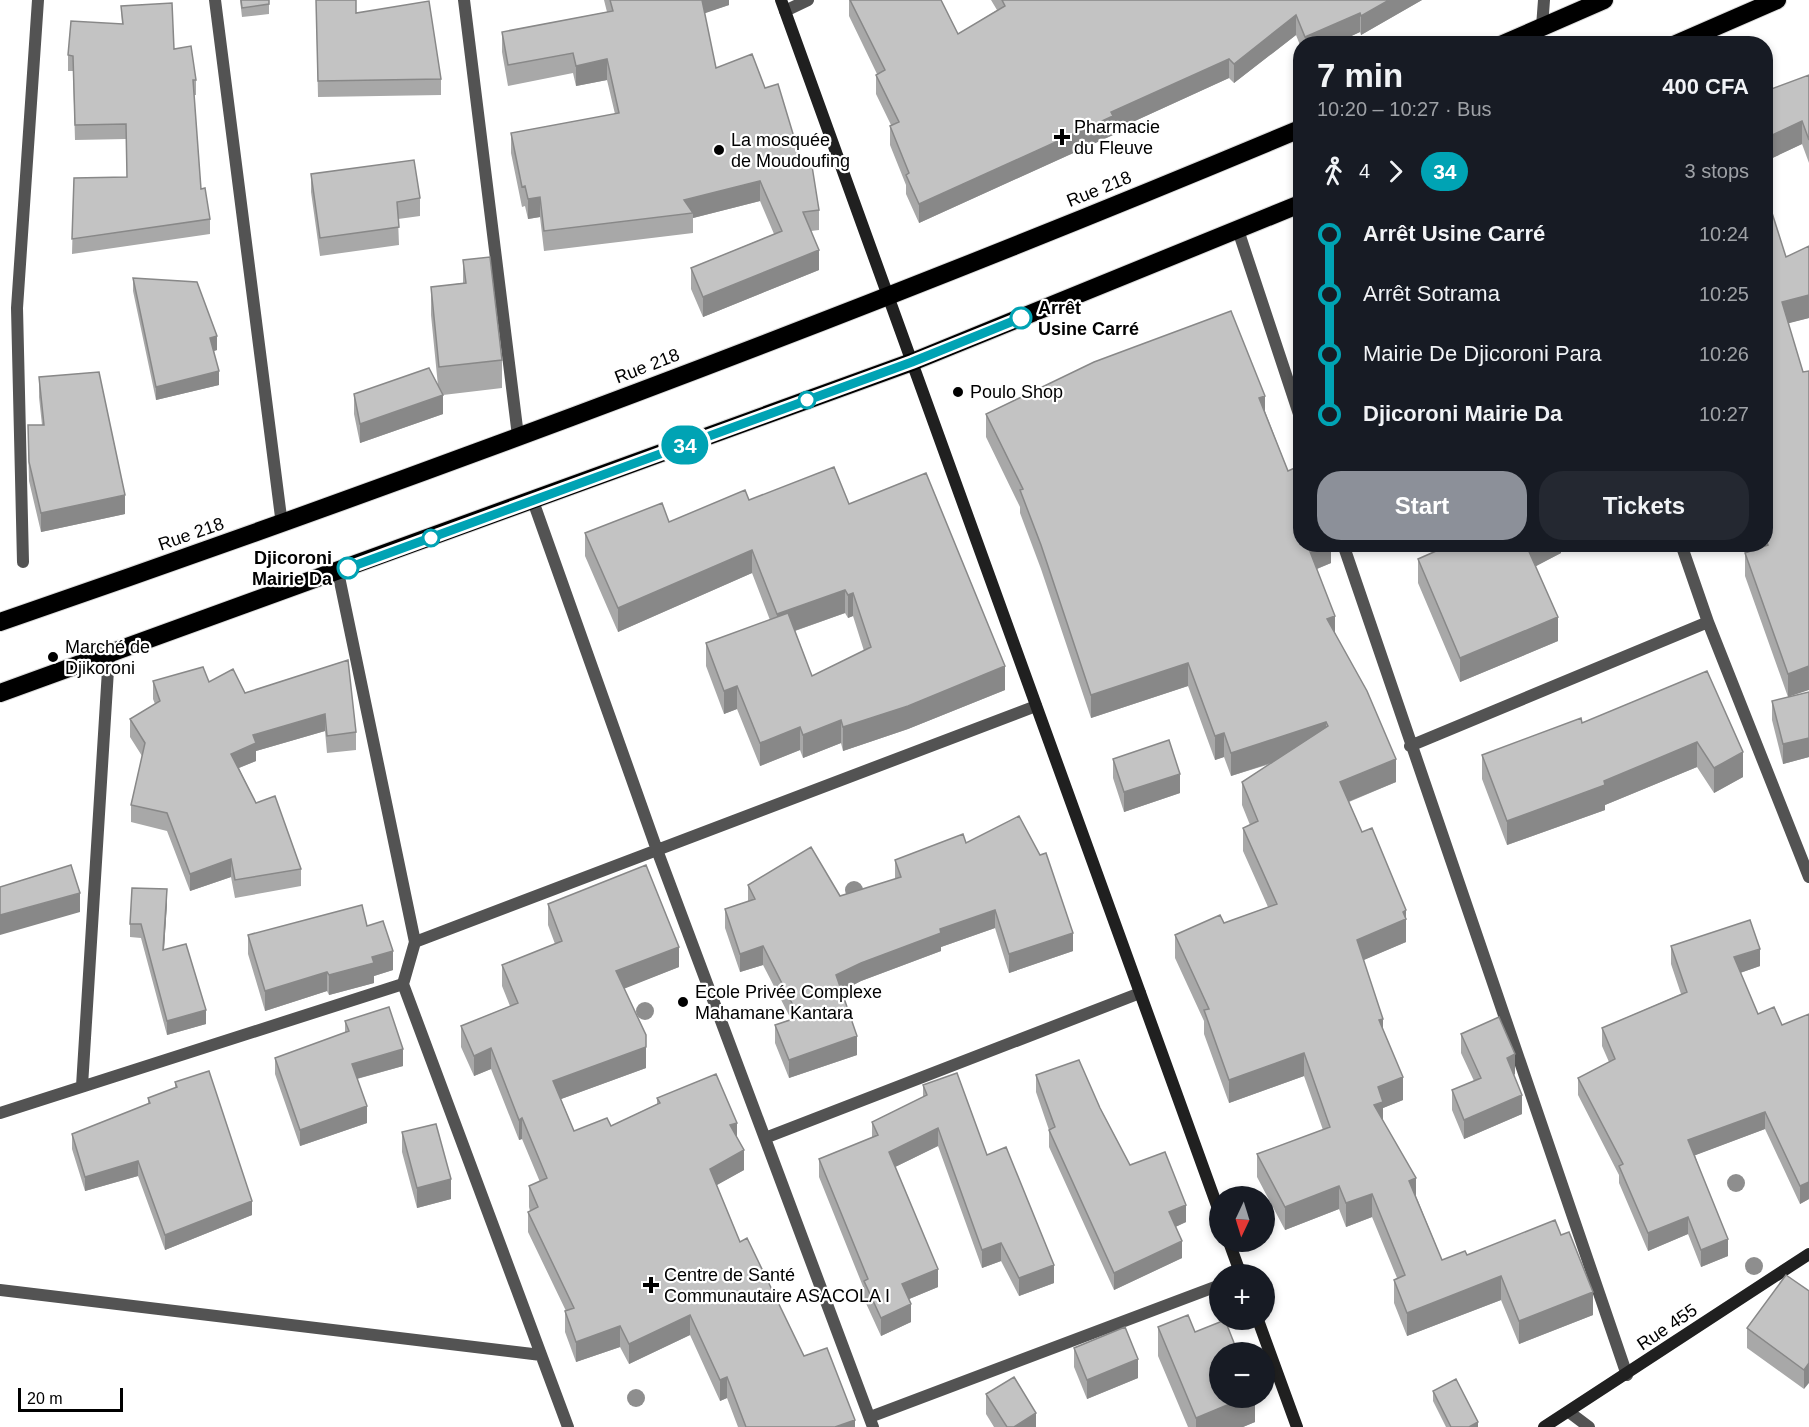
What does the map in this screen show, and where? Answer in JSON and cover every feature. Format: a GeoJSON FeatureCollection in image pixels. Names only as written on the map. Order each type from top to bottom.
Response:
{"type":"FeatureCollection","features":[{"type":"Feature","properties":{"kind":"highway"},"geometry":{"type":"LineString","coordinates":[[1521,36],[1604,0]]}},
{"type":"Feature","properties":{"kind":"highway"},"geometry":{"type":"LineString","coordinates":[[1694,36],[1777,0]]}},
{"type":"Feature","properties":{"kind":"highway","name":"Rue 218"},"geometry":{"type":"LineString","coordinates":[[0,622],[282,525],[888,297],[1293,132]]}},
{"type":"Feature","properties":{"kind":"highway"},"geometry":{"type":"LineString","coordinates":[[0,693],[912,362],[1293,207]]}},
{"type":"Feature","properties":{"kind":"street"},"geometry":{"type":"LineString","coordinates":[[23,562],[17,308],[38,0]]}},
{"type":"Feature","properties":{"kind":"street"},"geometry":{"type":"LineString","coordinates":[[215,0],[282,525]]}},
{"type":"Feature","properties":{"kind":"street"},"geometry":{"type":"LineString","coordinates":[[465,0],[518,436]]}},
{"type":"Feature","properties":{"kind":"street"},"geometry":{"type":"LineString","coordinates":[[808,0],[783,6],[1210,1186]]}},
{"type":"Feature","properties":{"kind":"street"},"geometry":{"type":"LineString","coordinates":[[1542,27],[1544,0]]}},
{"type":"Feature","properties":{"kind":"street"},"geometry":{"type":"LineString","coordinates":[[1238,230],[1293,396]]}},
{"type":"Feature","properties":{"kind":"street"},"geometry":{"type":"LineString","coordinates":[[533,501],[657,850],[871,1422],[1209,1289]]}},
{"type":"Feature","properties":{"kind":"street"},"geometry":{"type":"LineString","coordinates":[[1346,552],[1410,746],[1627,1375]]}},
{"type":"Feature","properties":{"kind":"street"},"geometry":{"type":"LineString","coordinates":[[1684,552],[1707,622],[1809,877]]}},
{"type":"Feature","properties":{"kind":"street"},"geometry":{"type":"LineString","coordinates":[[338,572],[415,942],[403,984],[568,1427]]}},
{"type":"Feature","properties":{"kind":"street"},"geometry":{"type":"LineString","coordinates":[[1410,746],[1707,622]]}},
{"type":"Feature","properties":{"kind":"street"},"geometry":{"type":"LineString","coordinates":[[82,1086],[109,654]]}},
{"type":"Feature","properties":{"kind":"street"},"geometry":{"type":"LineString","coordinates":[[415,942],[1036,706]]}},
{"type":"Feature","properties":{"kind":"street"},"geometry":{"type":"LineString","coordinates":[[0,1113],[403,984]]}},
{"type":"Feature","properties":{"kind":"street"},"geometry":{"type":"LineString","coordinates":[[765,1138],[1140,993]]}},
{"type":"Feature","properties":{"kind":"street","name":"Rue 455"},"geometry":{"type":"LineString","coordinates":[[1544,1427],[1627,1375],[1809,1254]]}},
{"type":"Feature","properties":{"kind":"street"},"geometry":{"type":"LineString","coordinates":[[0,1290],[541,1354]]}},
{"type":"Feature","properties":{"kind":"street"},"geometry":{"type":"LineString","coordinates":[[1262,1330],[1297,1427]]}},
{"type":"Feature","properties":{"kind":"street"},"geometry":{"type":"LineString","coordinates":[[1569,1412],[1589,1427]]}},
{"type":"Feature","properties":{"kind":"building"},"geometry":{"type":"Polygon","coordinates":[[[241,0],[269,0],[269,4],[242,8],[241,0]]]}},
{"type":"Feature","properties":{"kind":"building"},"geometry":{"type":"Polygon","coordinates":[[[316,0],[356,0],[356,13],[429,1],[441,79],[318,81],[316,0]]]}},
{"type":"Feature","properties":{"kind":"building"},"geometry":{"type":"Polygon","coordinates":[[[610,0],[702,0],[716,68],[752,54],[765,88],[778,84],[803,167],[812,166],[819,210],[803,212],[819,250],[703,297],[691,268],[782,231],[760,181],[684,200],[693,213],[544,231],[540,197],[528,199],[525,186],[522,187],[511,133],[619,113],[607,59],[576,66],[573,53],[508,65],[502,32],[613,11],[610,0]]]}},
{"type":"Feature","properties":{"kind":"building"},"geometry":{"type":"Polygon","coordinates":[[[850,0],[941,0],[958,34],[1005,6],[1002,0],[1389,0],[1361,16],[1360,13],[1307,36],[1305,36],[1296,15],[1234,64],[1229,59],[1111,112],[1113,116],[919,204],[906,175],[909,173],[890,126],[899,122],[876,75],[885,70],[850,0]]]}},
{"type":"Feature","properties":{"kind":"building"},"geometry":{"type":"Polygon","coordinates":[[[172,3],[174,49],[191,46],[196,80],[193,80],[201,189],[205,188],[210,219],[72,239],[74,178],[127,177],[126,124],[75,125],[73,56],[68,55],[71,21],[123,24],[121,6],[172,3]]]}},
{"type":"Feature","properties":{"kind":"building"},"geometry":{"type":"Polygon","coordinates":[[[1809,75],[1809,140],[1802,121],[1773,135],[1773,88],[1809,75]]]}},
{"type":"Feature","properties":{"kind":"building"},"geometry":{"type":"Polygon","coordinates":[[[414,160],[420,198],[397,202],[399,227],[320,238],[311,174],[414,160]]]}},
{"type":"Feature","properties":{"kind":"building"},"geometry":{"type":"Polygon","coordinates":[[[1773,216],[1786,257],[1809,246],[1809,295],[1782,302],[1803,372],[1809,371],[1809,666],[1788,674],[1745,553],[1773,552],[1773,216]]]}},
{"type":"Feature","properties":{"kind":"building"},"geometry":{"type":"Polygon","coordinates":[[[490,257],[502,360],[439,367],[431,287],[466,283],[463,260],[490,257]]]}},
{"type":"Feature","properties":{"kind":"building"},"geometry":{"type":"Polygon","coordinates":[[[133,278],[197,282],[217,336],[210,338],[219,371],[156,387],[133,278]]]}},
{"type":"Feature","properties":{"kind":"building"},"geometry":{"type":"Polygon","coordinates":[[[1231,311],[1265,396],[1259,398],[1288,471],[1293,469],[1293,552],[1310,552],[1335,616],[1327,619],[1367,691],[1396,759],[1340,782],[1362,832],[1372,828],[1406,910],[1403,912],[1406,919],[1357,940],[1383,1019],[1379,1020],[1403,1077],[1378,1087],[1383,1102],[1374,1105],[1416,1178],[1409,1181],[1442,1260],[1465,1251],[1467,1255],[1555,1220],[1561,1235],[1569,1232],[1593,1292],[1519,1321],[1501,1276],[1407,1313],[1394,1280],[1405,1275],[1372,1194],[1346,1203],[1339,1186],[1285,1207],[1257,1154],[1330,1127],[1304,1053],[1229,1080],[1204,1010],[1209,1009],[1175,935],[1220,915],[1224,923],[1277,904],[1243,828],[1258,821],[1242,782],[1328,726],[1326,722],[1231,753],[1224,733],[1215,736],[1188,663],[1091,695],[1041,545],[1020,490],[1023,489],[986,414],[1094,362],[1231,311]]]}},
{"type":"Feature","properties":{"kind":"building"},"geometry":{"type":"Polygon","coordinates":[[[429,368],[443,395],[360,424],[354,394],[429,368]]]}},
{"type":"Feature","properties":{"kind":"building"},"geometry":{"type":"Polygon","coordinates":[[[99,372],[125,495],[41,513],[29,462],[28,425],[44,425],[39,377],[99,372]]]}},
{"type":"Feature","properties":{"kind":"building"},"geometry":{"type":"Polygon","coordinates":[[[834,467],[849,504],[926,473],[1005,666],[908,706],[843,727],[841,720],[803,735],[800,727],[760,743],[737,686],[724,691],[706,643],[788,613],[812,676],[871,647],[853,593],[848,595],[845,590],[777,614],[752,550],[618,608],[585,533],[662,503],[669,522],[745,490],[749,500],[834,467]]]}},
{"type":"Feature","properties":{"kind":"building"},"geometry":{"type":"Polygon","coordinates":[[[1434,552],[1529,552],[1558,617],[1460,658],[1418,559],[1434,552]]]}},
{"type":"Feature","properties":{"kind":"building"},"geometry":{"type":"Polygon","coordinates":[[[348,660],[356,732],[327,736],[325,714],[253,735],[256,743],[231,754],[256,803],[275,796],[301,869],[235,880],[231,859],[190,874],[167,813],[131,805],[145,743],[130,719],[160,701],[153,681],[203,667],[209,682],[233,669],[245,693],[348,660]]]}},
{"type":"Feature","properties":{"kind":"building"},"geometry":{"type":"Polygon","coordinates":[[[1707,671],[1743,752],[1714,768],[1697,742],[1604,781],[1605,785],[1507,821],[1482,755],[1581,718],[1582,723],[1707,671]]]}},
{"type":"Feature","properties":{"kind":"building"},"geometry":{"type":"Polygon","coordinates":[[[1809,692],[1809,738],[1783,744],[1772,701],[1809,692]]]}},
{"type":"Feature","properties":{"kind":"building"},"geometry":{"type":"Polygon","coordinates":[[[1169,740],[1180,774],[1124,792],[1113,759],[1169,740]]]}},
{"type":"Feature","properties":{"kind":"building"},"geometry":{"type":"Polygon","coordinates":[[[1019,816],[1040,855],[1046,853],[1073,933],[1009,954],[995,910],[940,929],[941,933],[861,963],[836,975],[857,1036],[789,1060],[775,1025],[799,1017],[763,946],[740,954],[725,909],[755,899],[748,885],[811,847],[840,896],[901,877],[895,860],[963,834],[966,843],[1019,816]]]}},
{"type":"Feature","properties":{"kind":"building"},"geometry":{"type":"Polygon","coordinates":[[[71,865],[80,893],[0,915],[0,887],[71,865]]]}},
{"type":"Feature","properties":{"kind":"building"},"geometry":{"type":"Polygon","coordinates":[[[646,865],[679,947],[616,971],[646,1035],[646,1047],[553,1081],[574,1131],[607,1118],[611,1126],[660,1103],[657,1098],[716,1074],[737,1123],[730,1125],[744,1150],[710,1169],[740,1242],[747,1238],[804,1356],[827,1348],[855,1420],[835,1427],[746,1427],[727,1377],[720,1380],[690,1315],[629,1344],[620,1326],[576,1342],[565,1311],[574,1308],[528,1212],[538,1207],[529,1186],[547,1178],[522,1118],[519,1120],[491,1048],[474,1056],[461,1026],[518,1003],[502,965],[562,941],[548,904],[646,865]]]}},
{"type":"Feature","properties":{"kind":"building"},"geometry":{"type":"Polygon","coordinates":[[[132,888],[167,889],[163,950],[186,944],[206,1010],[167,1021],[141,924],[130,924],[132,888]]]}},
{"type":"Feature","properties":{"kind":"building"},"geometry":{"type":"Polygon","coordinates":[[[362,905],[367,926],[383,921],[393,951],[372,957],[374,963],[329,975],[327,972],[265,991],[248,935],[362,905]]]}},
{"type":"Feature","properties":{"kind":"building"},"geometry":{"type":"Polygon","coordinates":[[[1750,920],[1760,949],[1734,957],[1758,1014],[1774,1007],[1782,1025],[1809,1014],[1809,1182],[1800,1186],[1765,1112],[1688,1140],[1728,1239],[1701,1250],[1688,1217],[1648,1233],[1619,1166],[1623,1164],[1578,1078],[1615,1059],[1602,1028],[1687,992],[1671,946],[1750,920]]]}},
{"type":"Feature","properties":{"kind":"building"},"geometry":{"type":"Polygon","coordinates":[[[389,1007],[403,1049],[352,1064],[367,1106],[300,1130],[275,1058],[349,1031],[345,1021],[389,1007]]]}},
{"type":"Feature","properties":{"kind":"building"},"geometry":{"type":"Polygon","coordinates":[[[1499,1017],[1515,1054],[1507,1058],[1522,1095],[1464,1120],[1452,1090],[1481,1078],[1461,1034],[1499,1017]]]}},
{"type":"Feature","properties":{"kind":"building"},"geometry":{"type":"Polygon","coordinates":[[[1079,1060],[1100,1108],[1130,1165],[1165,1152],[1186,1205],[1169,1212],[1182,1241],[1114,1273],[1049,1130],[1055,1127],[1036,1075],[1079,1060]]]}},
{"type":"Feature","properties":{"kind":"building"},"geometry":{"type":"Polygon","coordinates":[[[209,1071],[252,1201],[165,1235],[138,1161],[85,1177],[72,1134],[150,1103],[148,1098],[177,1087],[175,1082],[209,1071]]]}},
{"type":"Feature","properties":{"kind":"building"},"geometry":{"type":"Polygon","coordinates":[[[957,1073],[987,1155],[1006,1147],[1054,1265],[1019,1278],[1001,1243],[982,1250],[938,1128],[889,1152],[938,1269],[902,1284],[911,1304],[881,1318],[864,1281],[868,1279],[819,1159],[878,1135],[872,1122],[927,1095],[923,1085],[957,1073]]]}},
{"type":"Feature","properties":{"kind":"building"},"geometry":{"type":"Polygon","coordinates":[[[436,1124],[451,1179],[417,1188],[402,1132],[436,1124]]]}},
{"type":"Feature","properties":{"kind":"building"},"geometry":{"type":"Polygon","coordinates":[[[1786,1275],[1809,1291],[1809,1363],[1804,1370],[1747,1328],[1786,1275]]]}},
{"type":"Feature","properties":{"kind":"building"},"geometry":{"type":"Polygon","coordinates":[[[1188,1315],[1195,1332],[1209,1326],[1209,1330],[1229,1330],[1234,1342],[1209,1342],[1209,1408],[1220,1408],[1196,1418],[1158,1327],[1188,1315]]]}},
{"type":"Feature","properties":{"kind":"building"},"geometry":{"type":"Polygon","coordinates":[[[1125,1327],[1138,1359],[1087,1380],[1074,1348],[1125,1327]]]}},
{"type":"Feature","properties":{"kind":"building"},"geometry":{"type":"Polygon","coordinates":[[[1014,1377],[1036,1413],[1014,1427],[1007,1427],[986,1394],[1014,1377]]]}},
{"type":"Feature","properties":{"kind":"building"},"geometry":{"type":"Polygon","coordinates":[[[1456,1379],[1478,1422],[1469,1427],[1451,1427],[1433,1391],[1456,1379]]]}},
{"type":"Feature","properties":{"kind":"bus line","name":"34"},"geometry":{"type":"LineString","coordinates":[[348,568],[912,362],[1021,318]]}},
{"type":"Feature","properties":{"kind":"place","name":"Pharmacie du Fleuve"},"geometry":{"type":"Point","coordinates":[1062,137]}},
{"type":"Feature","properties":{"kind":"place","name":"La mosquée de Moudoufing"},"geometry":{"type":"Point","coordinates":[719,150]}},
{"type":"Feature","properties":{"kind":"place","name":"Arrêt Usine Carré"},"geometry":{"type":"Point","coordinates":[1021,318]}},
{"type":"Feature","properties":{"kind":"place","name":"Poulo Shop"},"geometry":{"type":"Point","coordinates":[958,392]}},
{"type":"Feature","properties":{"kind":"place","name":"Djicoroni Mairie Da"},"geometry":{"type":"Point","coordinates":[348,568]}},
{"type":"Feature","properties":{"kind":"place","name":"Marché de Djikoroni"},"geometry":{"type":"Point","coordinates":[53,657]}},
{"type":"Feature","properties":{"kind":"place","name":"Ecole Privée Complexe Mahamane Kantara"},"geometry":{"type":"Point","coordinates":[683,1002]}},
{"type":"Feature","properties":{"kind":"place","name":"Centre de Santé Communautaire ASACOLA I"},"geometry":{"type":"Point","coordinates":[651,1285]}}]}
